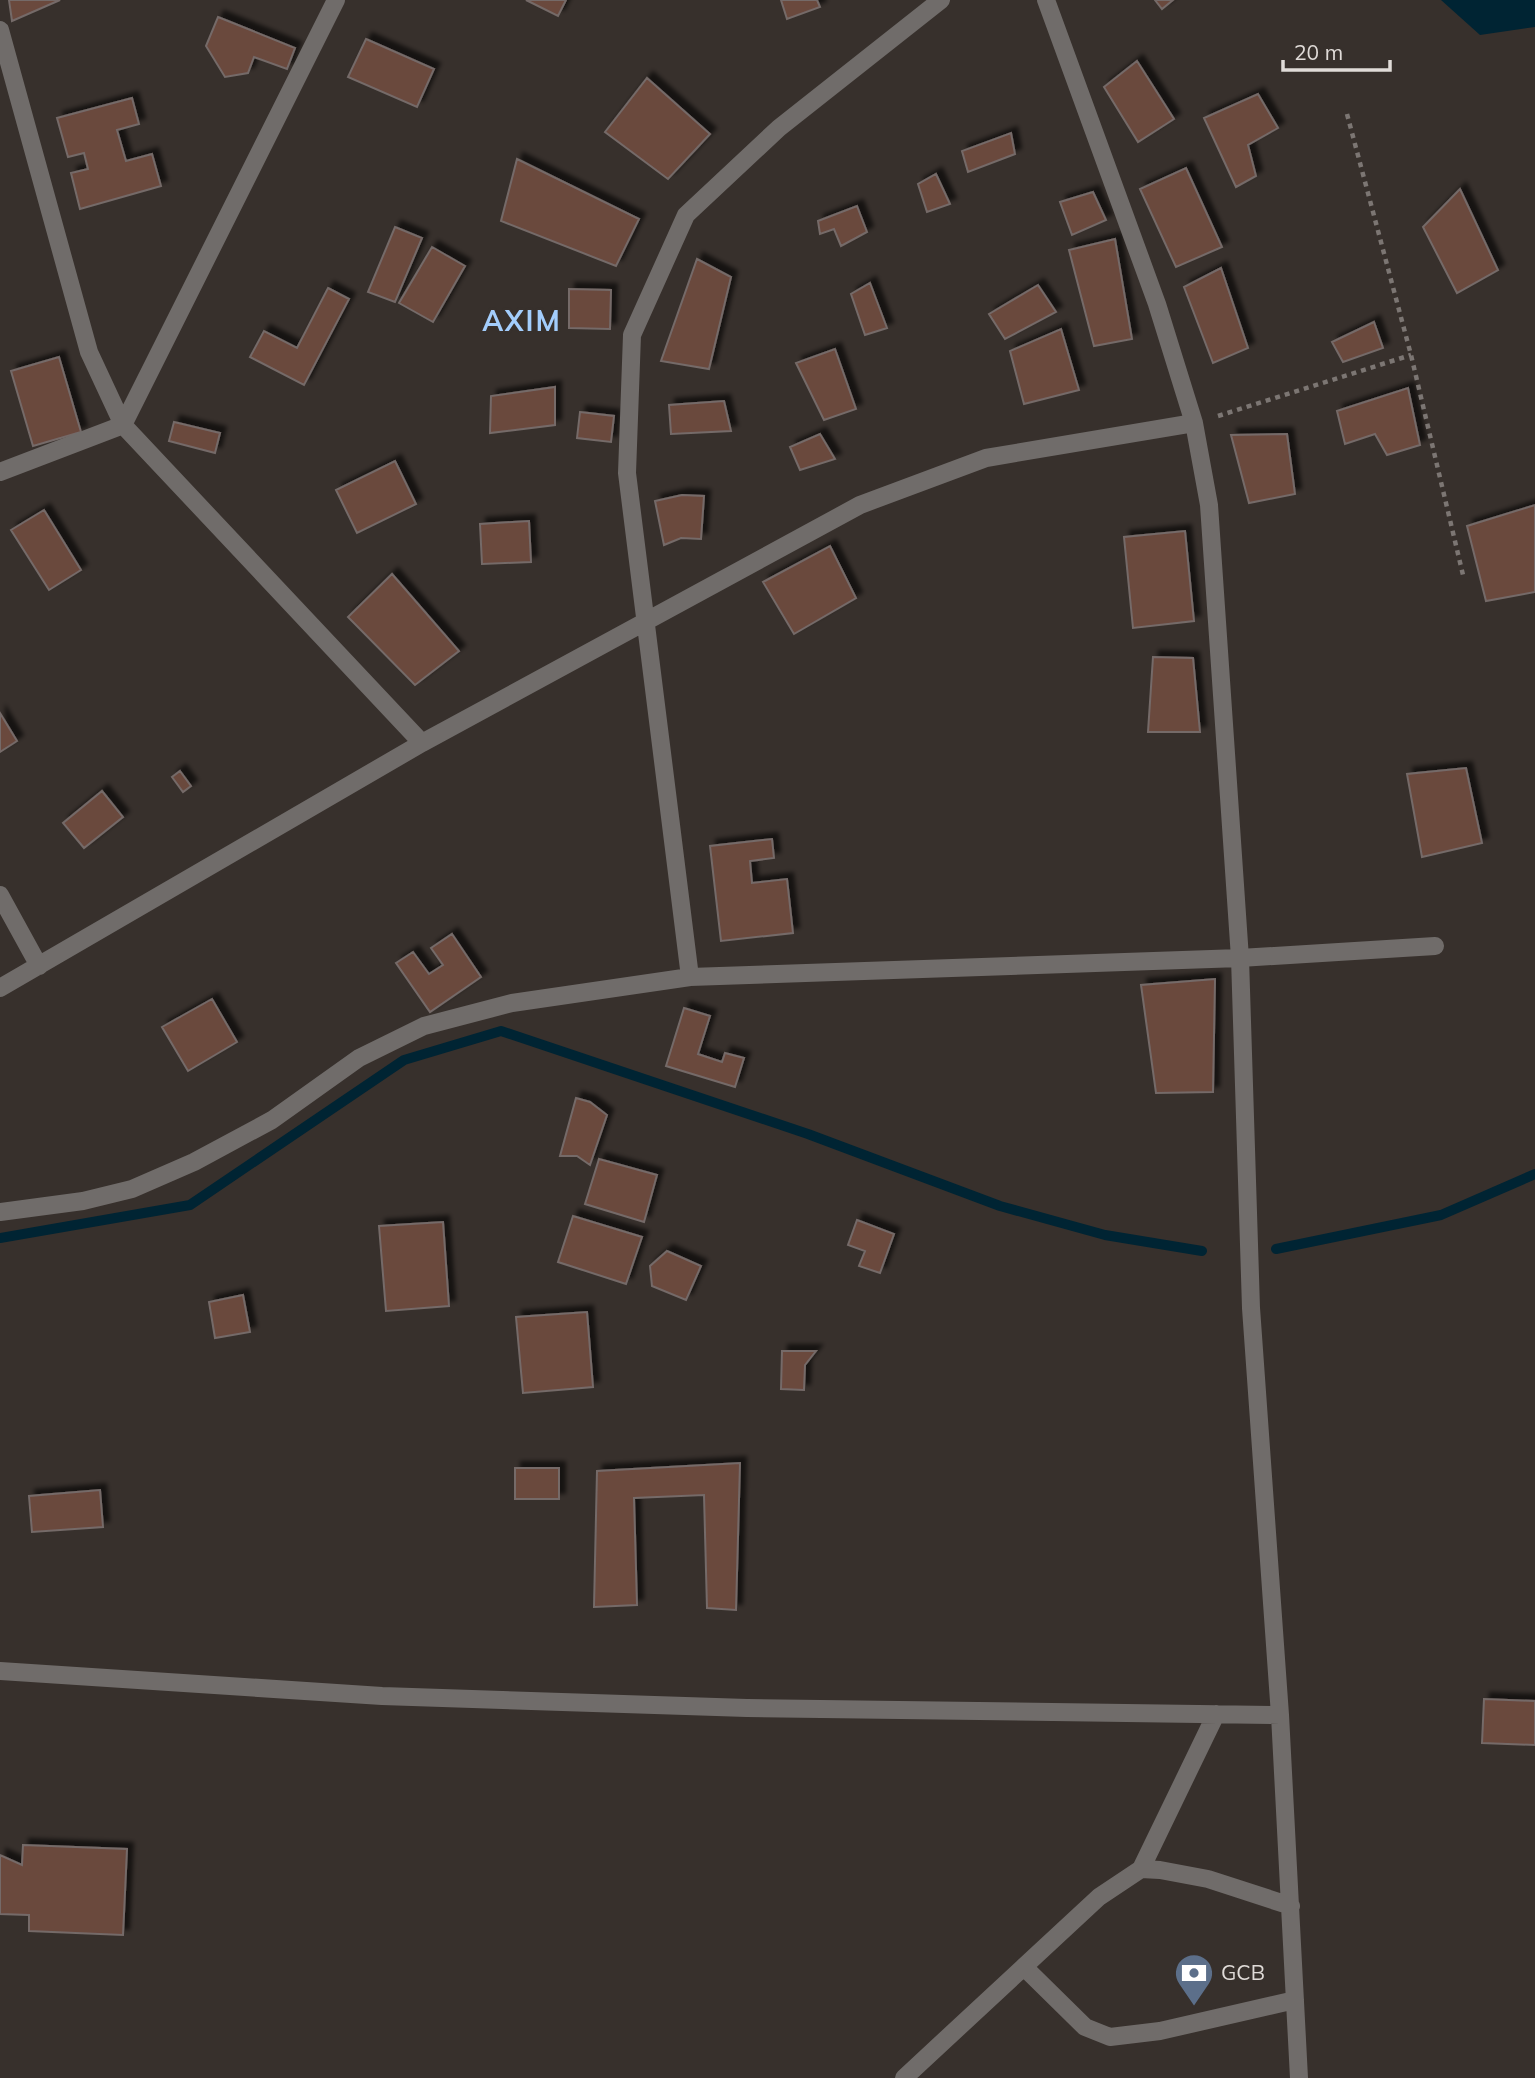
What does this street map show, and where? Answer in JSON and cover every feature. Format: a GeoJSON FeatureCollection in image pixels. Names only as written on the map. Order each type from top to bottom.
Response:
{"type":"FeatureCollection","features":[{"type":"Feature","properties":{"kind":"street"},"geometry":{"type":"LineString","coordinates":[[0,472],[123,425],[336,0]]}},
{"type":"Feature","properties":{"kind":"street"},"geometry":{"type":"LineString","coordinates":[[690,977],[627,473],[632,335],[686,215],[779,128],[941,0]]}},
{"type":"Feature","properties":{"kind":"street"},"geometry":{"type":"LineString","coordinates":[[1046,0],[1157,304],[1194,423],[1209,505],[1216,575],[1240,958],[1251,1308],[1280,1715],[1299,2078]]}},
{"type":"Feature","properties":{"kind":"street"},"geometry":{"type":"LineString","coordinates":[[0,30],[89,352],[123,425],[422,743]]}},
{"type":"Feature","properties":{"kind":"street"},"geometry":{"type":"LineString","coordinates":[[0,988],[422,743],[860,505],[974,463],[1194,423]]}},
{"type":"Feature","properties":{"kind":"street"},"geometry":{"type":"LineString","coordinates":[[0,895],[39,966]]}},
{"type":"Feature","properties":{"kind":"street"},"geometry":{"type":"LineString","coordinates":[[0,1212],[83,1201],[132,1189],[194,1162],[272,1120],[359,1058],[424,1026],[512,1003],[690,977],[879,973],[1240,958],[1434,946]]}},
{"type":"Feature","properties":{"kind":"street"},"geometry":{"type":"LineString","coordinates":[[0,1671],[382,1696],[747,1708],[1280,1715]]}},
{"type":"Feature","properties":{"kind":"street"},"geometry":{"type":"LineString","coordinates":[[904,2078],[1099,1897],[1141,1869],[1216,1714]]}},
{"type":"Feature","properties":{"kind":"street"},"geometry":{"type":"LineString","coordinates":[[1141,1869],[1208,1879],[1291,1906]]}},
{"type":"Feature","properties":{"kind":"street"},"geometry":{"type":"LineString","coordinates":[[1024,1967],[1085,2027],[1110,2037],[1160,2031],[1295,2000]]}},
{"type":"Feature","properties":{"kind":"path"},"geometry":{"type":"LineString","coordinates":[[1347,114],[1411,355],[1464,575]]}},
{"type":"Feature","properties":{"kind":"path"},"geometry":{"type":"LineString","coordinates":[[1194,423],[1411,355]]}},
{"type":"Feature","properties":{"kind":"water"},"geometry":{"type":"Polygon","coordinates":[[[1441,0],[1535,0],[1535,27],[1480,35],[1441,0]]]}},
{"type":"Feature","properties":{"kind":"building"},"geometry":{"type":"Polygon","coordinates":[[[9,0],[60,0],[12,21],[9,0]]]}},
{"type":"Feature","properties":{"kind":"building"},"geometry":{"type":"Polygon","coordinates":[[[526,0],[566,0],[558,16],[526,0]]]}},
{"type":"Feature","properties":{"kind":"building"},"geometry":{"type":"Polygon","coordinates":[[[781,0],[817,0],[820,7],[787,19],[781,0]]]}},
{"type":"Feature","properties":{"kind":"building"},"geometry":{"type":"Polygon","coordinates":[[[1155,0],[1173,0],[1162,9],[1155,0]]]}},
{"type":"Feature","properties":{"kind":"building"},"geometry":{"type":"Polygon","coordinates":[[[218,17],[295,48],[287,69],[254,57],[248,73],[225,77],[206,46],[218,17]]]}},
{"type":"Feature","properties":{"kind":"building"},"geometry":{"type":"Polygon","coordinates":[[[366,39],[434,69],[417,107],[348,77],[366,39]]]}},
{"type":"Feature","properties":{"kind":"building"},"geometry":{"type":"Polygon","coordinates":[[[1137,61],[1174,119],[1138,142],[1104,87],[1137,61]]]}},
{"type":"Feature","properties":{"kind":"building"},"geometry":{"type":"Polygon","coordinates":[[[647,78],[710,134],[668,179],[605,132],[647,78]]]}},
{"type":"Feature","properties":{"kind":"building"},"geometry":{"type":"Polygon","coordinates":[[[1258,94],[1278,128],[1248,145],[1256,176],[1236,187],[1204,118],[1258,94]]]}},
{"type":"Feature","properties":{"kind":"building"},"geometry":{"type":"Polygon","coordinates":[[[132,98],[139,124],[117,130],[126,161],[152,154],[161,186],[80,209],[71,173],[88,169],[84,153],[68,157],[57,118],[132,98]]]}},
{"type":"Feature","properties":{"kind":"building"},"geometry":{"type":"Polygon","coordinates":[[[1011,133],[1015,154],[968,172],[962,151],[1011,133]]]}},
{"type":"Feature","properties":{"kind":"building"},"geometry":{"type":"Polygon","coordinates":[[[517,159],[639,219],[616,266],[501,221],[517,159]]]}},
{"type":"Feature","properties":{"kind":"building"},"geometry":{"type":"Polygon","coordinates":[[[1186,168],[1222,247],[1176,267],[1140,189],[1186,168]]]}},
{"type":"Feature","properties":{"kind":"building"},"geometry":{"type":"Polygon","coordinates":[[[936,174],[950,204],[927,212],[918,184],[936,174]]]}},
{"type":"Feature","properties":{"kind":"building"},"geometry":{"type":"Polygon","coordinates":[[[1460,189],[1498,270],[1457,293],[1423,227],[1460,189]]]}},
{"type":"Feature","properties":{"kind":"building"},"geometry":{"type":"Polygon","coordinates":[[[1093,192],[1106,220],[1072,235],[1060,202],[1093,192]]]}},
{"type":"Feature","properties":{"kind":"building"},"geometry":{"type":"Polygon","coordinates":[[[857,206],[867,232],[841,246],[834,229],[820,234],[818,221],[857,206]]]}},
{"type":"Feature","properties":{"kind":"building"},"geometry":{"type":"Polygon","coordinates":[[[395,227],[422,238],[395,302],[368,292],[395,227]]]}},
{"type":"Feature","properties":{"kind":"building"},"geometry":{"type":"Polygon","coordinates":[[[1115,239],[1132,339],[1094,346],[1069,250],[1115,239]]]}},
{"type":"Feature","properties":{"kind":"building"},"geometry":{"type":"Polygon","coordinates":[[[432,247],[465,266],[433,322],[399,303],[432,247]]]}},
{"type":"Feature","properties":{"kind":"building"},"geometry":{"type":"Polygon","coordinates":[[[697,259],[731,277],[709,369],[661,361],[697,259]]]}},
{"type":"Feature","properties":{"kind":"building"},"geometry":{"type":"Polygon","coordinates":[[[1221,268],[1248,348],[1213,363],[1184,287],[1221,268]]]}},
{"type":"Feature","properties":{"kind":"building"},"geometry":{"type":"Polygon","coordinates":[[[870,283],[887,328],[865,335],[851,294],[870,283]]]}},
{"type":"Feature","properties":{"kind":"building"},"geometry":{"type":"Polygon","coordinates":[[[1038,285],[1056,312],[1005,339],[989,314],[1038,285]]]}},
{"type":"Feature","properties":{"kind":"building"},"geometry":{"type":"Polygon","coordinates":[[[328,288],[349,299],[304,385],[250,357],[264,331],[297,348],[328,288]]]}},
{"type":"Feature","properties":{"kind":"building"},"geometry":{"type":"Polygon","coordinates":[[[569,289],[611,290],[610,329],[569,328],[569,289]]]}},
{"type":"Feature","properties":{"kind":"building"},"geometry":{"type":"Polygon","coordinates":[[[1374,322],[1383,348],[1343,362],[1332,342],[1374,322]]]}},
{"type":"Feature","properties":{"kind":"building"},"geometry":{"type":"Polygon","coordinates":[[[1061,329],[1079,390],[1024,404],[1010,351],[1061,329]]]}},
{"type":"Feature","properties":{"kind":"building"},"geometry":{"type":"Polygon","coordinates":[[[835,349],[856,409],[824,420],[796,363],[835,349]]]}},
{"type":"Feature","properties":{"kind":"building"},"geometry":{"type":"Polygon","coordinates":[[[59,357],[81,432],[33,446],[11,371],[59,357]]]}},
{"type":"Feature","properties":{"kind":"building"},"geometry":{"type":"Polygon","coordinates":[[[555,387],[555,425],[490,433],[491,396],[555,387]]]}},
{"type":"Feature","properties":{"kind":"building"},"geometry":{"type":"Polygon","coordinates":[[[1408,388],[1420,445],[1387,455],[1375,434],[1345,444],[1337,411],[1408,388]]]}},
{"type":"Feature","properties":{"kind":"building"},"geometry":{"type":"Polygon","coordinates":[[[724,401],[731,431],[671,434],[669,405],[724,401]]]}},
{"type":"Feature","properties":{"kind":"building"},"geometry":{"type":"Polygon","coordinates":[[[580,412],[614,416],[611,442],[577,438],[580,412]]]}},
{"type":"Feature","properties":{"kind":"building"},"geometry":{"type":"Polygon","coordinates":[[[174,422],[220,433],[215,453],[169,441],[174,422]]]}},
{"type":"Feature","properties":{"kind":"building"},"geometry":{"type":"Polygon","coordinates":[[[820,434],[835,459],[800,470],[790,447],[820,434]]]}},
{"type":"Feature","properties":{"kind":"building"},"geometry":{"type":"Polygon","coordinates":[[[1287,434],[1295,494],[1249,503],[1231,435],[1287,434]]]}},
{"type":"Feature","properties":{"kind":"building"},"geometry":{"type":"Polygon","coordinates":[[[395,461],[416,504],[357,533],[336,490],[395,461]]]}},
{"type":"Feature","properties":{"kind":"building"},"geometry":{"type":"Polygon","coordinates":[[[682,495],[704,496],[701,539],[681,538],[664,545],[655,501],[682,495]]]}},
{"type":"Feature","properties":{"kind":"building"},"geometry":{"type":"Polygon","coordinates":[[[1535,505],[1535,592],[1486,601],[1467,526],[1535,505]]]}},
{"type":"Feature","properties":{"kind":"building"},"geometry":{"type":"Polygon","coordinates":[[[44,510],[81,570],[49,590],[11,530],[44,510]]]}},
{"type":"Feature","properties":{"kind":"building"},"geometry":{"type":"Polygon","coordinates":[[[529,521],[531,562],[482,564],[480,524],[529,521]]]}},
{"type":"Feature","properties":{"kind":"building"},"geometry":{"type":"Polygon","coordinates":[[[1185,531],[1194,621],[1133,628],[1124,537],[1185,531]]]}},
{"type":"Feature","properties":{"kind":"building"},"geometry":{"type":"Polygon","coordinates":[[[830,546],[856,598],[794,634],[763,582],[830,546]]]}},
{"type":"Feature","properties":{"kind":"building"},"geometry":{"type":"Polygon","coordinates":[[[392,574],[459,651],[415,685],[348,617],[392,574]]]}},
{"type":"Feature","properties":{"kind":"building"},"geometry":{"type":"Polygon","coordinates":[[[1153,657],[1193,658],[1200,732],[1148,732],[1153,657]]]}},
{"type":"Feature","properties":{"kind":"building"},"geometry":{"type":"Polygon","coordinates":[[[0,713],[17,741],[0,752],[0,713]]]}},
{"type":"Feature","properties":{"kind":"building"},"geometry":{"type":"Polygon","coordinates":[[[1466,768],[1482,843],[1422,857],[1407,774],[1466,768]]]}},
{"type":"Feature","properties":{"kind":"building"},"geometry":{"type":"Polygon","coordinates":[[[180,771],[191,786],[183,792],[172,777],[180,771]]]}},
{"type":"Feature","properties":{"kind":"building"},"geometry":{"type":"Polygon","coordinates":[[[102,791],[123,817],[84,848],[63,823],[102,791]]]}},
{"type":"Feature","properties":{"kind":"building"},"geometry":{"type":"Polygon","coordinates":[[[772,839],[774,858],[750,861],[752,883],[787,879],[793,933],[721,941],[710,846],[772,839]]]}},
{"type":"Feature","properties":{"kind":"building"},"geometry":{"type":"Polygon","coordinates":[[[452,934],[481,977],[430,1012],[396,963],[413,952],[429,974],[443,965],[431,948],[452,934]]]}},
{"type":"Feature","properties":{"kind":"building"},"geometry":{"type":"Polygon","coordinates":[[[1215,979],[1213,1092],[1156,1093],[1141,985],[1215,979]]]}},
{"type":"Feature","properties":{"kind":"building"},"geometry":{"type":"Polygon","coordinates":[[[212,999],[237,1042],[188,1071],[162,1027],[212,999]]]}},
{"type":"Feature","properties":{"kind":"building"},"geometry":{"type":"Polygon","coordinates":[[[684,1008],[710,1016],[698,1054],[722,1062],[725,1053],[744,1058],[735,1087],[666,1066],[684,1008]]]}},
{"type":"Feature","properties":{"kind":"building"},"geometry":{"type":"Polygon","coordinates":[[[576,1098],[590,1102],[607,1115],[590,1165],[577,1156],[560,1156],[576,1098]]]}},
{"type":"Feature","properties":{"kind":"building"},"geometry":{"type":"Polygon","coordinates":[[[599,1159],[657,1175],[644,1222],[585,1204],[599,1159]]]}},
{"type":"Feature","properties":{"kind":"building"},"geometry":{"type":"Polygon","coordinates":[[[573,1216],[642,1237],[626,1284],[558,1262],[573,1216]]]}},
{"type":"Feature","properties":{"kind":"building"},"geometry":{"type":"Polygon","coordinates":[[[857,1220],[894,1234],[880,1273],[859,1266],[865,1251],[848,1245],[857,1220]]]}},
{"type":"Feature","properties":{"kind":"building"},"geometry":{"type":"Polygon","coordinates":[[[443,1222],[449,1306],[386,1311],[379,1226],[443,1222]]]}},
{"type":"Feature","properties":{"kind":"building"},"geometry":{"type":"Polygon","coordinates":[[[667,1251],[701,1266],[686,1300],[652,1286],[650,1266],[667,1251]]]}},
{"type":"Feature","properties":{"kind":"building"},"geometry":{"type":"Polygon","coordinates":[[[243,1295],[250,1332],[215,1338],[209,1302],[243,1295]]]}},
{"type":"Feature","properties":{"kind":"building"},"geometry":{"type":"Polygon","coordinates":[[[587,1312],[593,1387],[523,1393],[516,1317],[587,1312]]]}},
{"type":"Feature","properties":{"kind":"building"},"geometry":{"type":"Polygon","coordinates":[[[782,1351],[816,1351],[805,1365],[804,1390],[781,1389],[782,1351]]]}},
{"type":"Feature","properties":{"kind":"building"},"geometry":{"type":"Polygon","coordinates":[[[740,1463],[736,1610],[707,1608],[704,1495],[634,1498],[637,1605],[594,1607],[597,1471],[740,1463]]]}},
{"type":"Feature","properties":{"kind":"building"},"geometry":{"type":"Polygon","coordinates":[[[515,1468],[559,1468],[559,1499],[515,1499],[515,1468]]]}},
{"type":"Feature","properties":{"kind":"building"},"geometry":{"type":"Polygon","coordinates":[[[100,1490],[103,1527],[32,1532],[29,1496],[100,1490]]]}},
{"type":"Feature","properties":{"kind":"building"},"geometry":{"type":"Polygon","coordinates":[[[1484,1699],[1535,1701],[1535,1745],[1482,1743],[1484,1699]]]}},
{"type":"Feature","properties":{"kind":"building"},"geometry":{"type":"Polygon","coordinates":[[[23,1845],[127,1849],[123,1935],[29,1931],[29,1915],[0,1914],[0,1855],[22,1865],[23,1845]]]}},
{"type":"Feature","properties":{"kind":"waterway"},"geometry":{"type":"LineString","coordinates":[[0,1238],[190,1205],[404,1060],[501,1031],[808,1134],[1000,1206],[1105,1235],[1202,1251]]}},
{"type":"Feature","properties":{"kind":"waterway"},"geometry":{"type":"LineString","coordinates":[[1276,1249],[1441,1215],[1535,1174]]}},
{"type":"Feature","properties":{"kind":"place","name":"GCB"},"geometry":{"type":"Point","coordinates":[1194,2007]}},
{"type":"Feature","properties":{"kind":"district","name":"AXIM"},"geometry":{"type":"Point","coordinates":[522,321]}}]}
